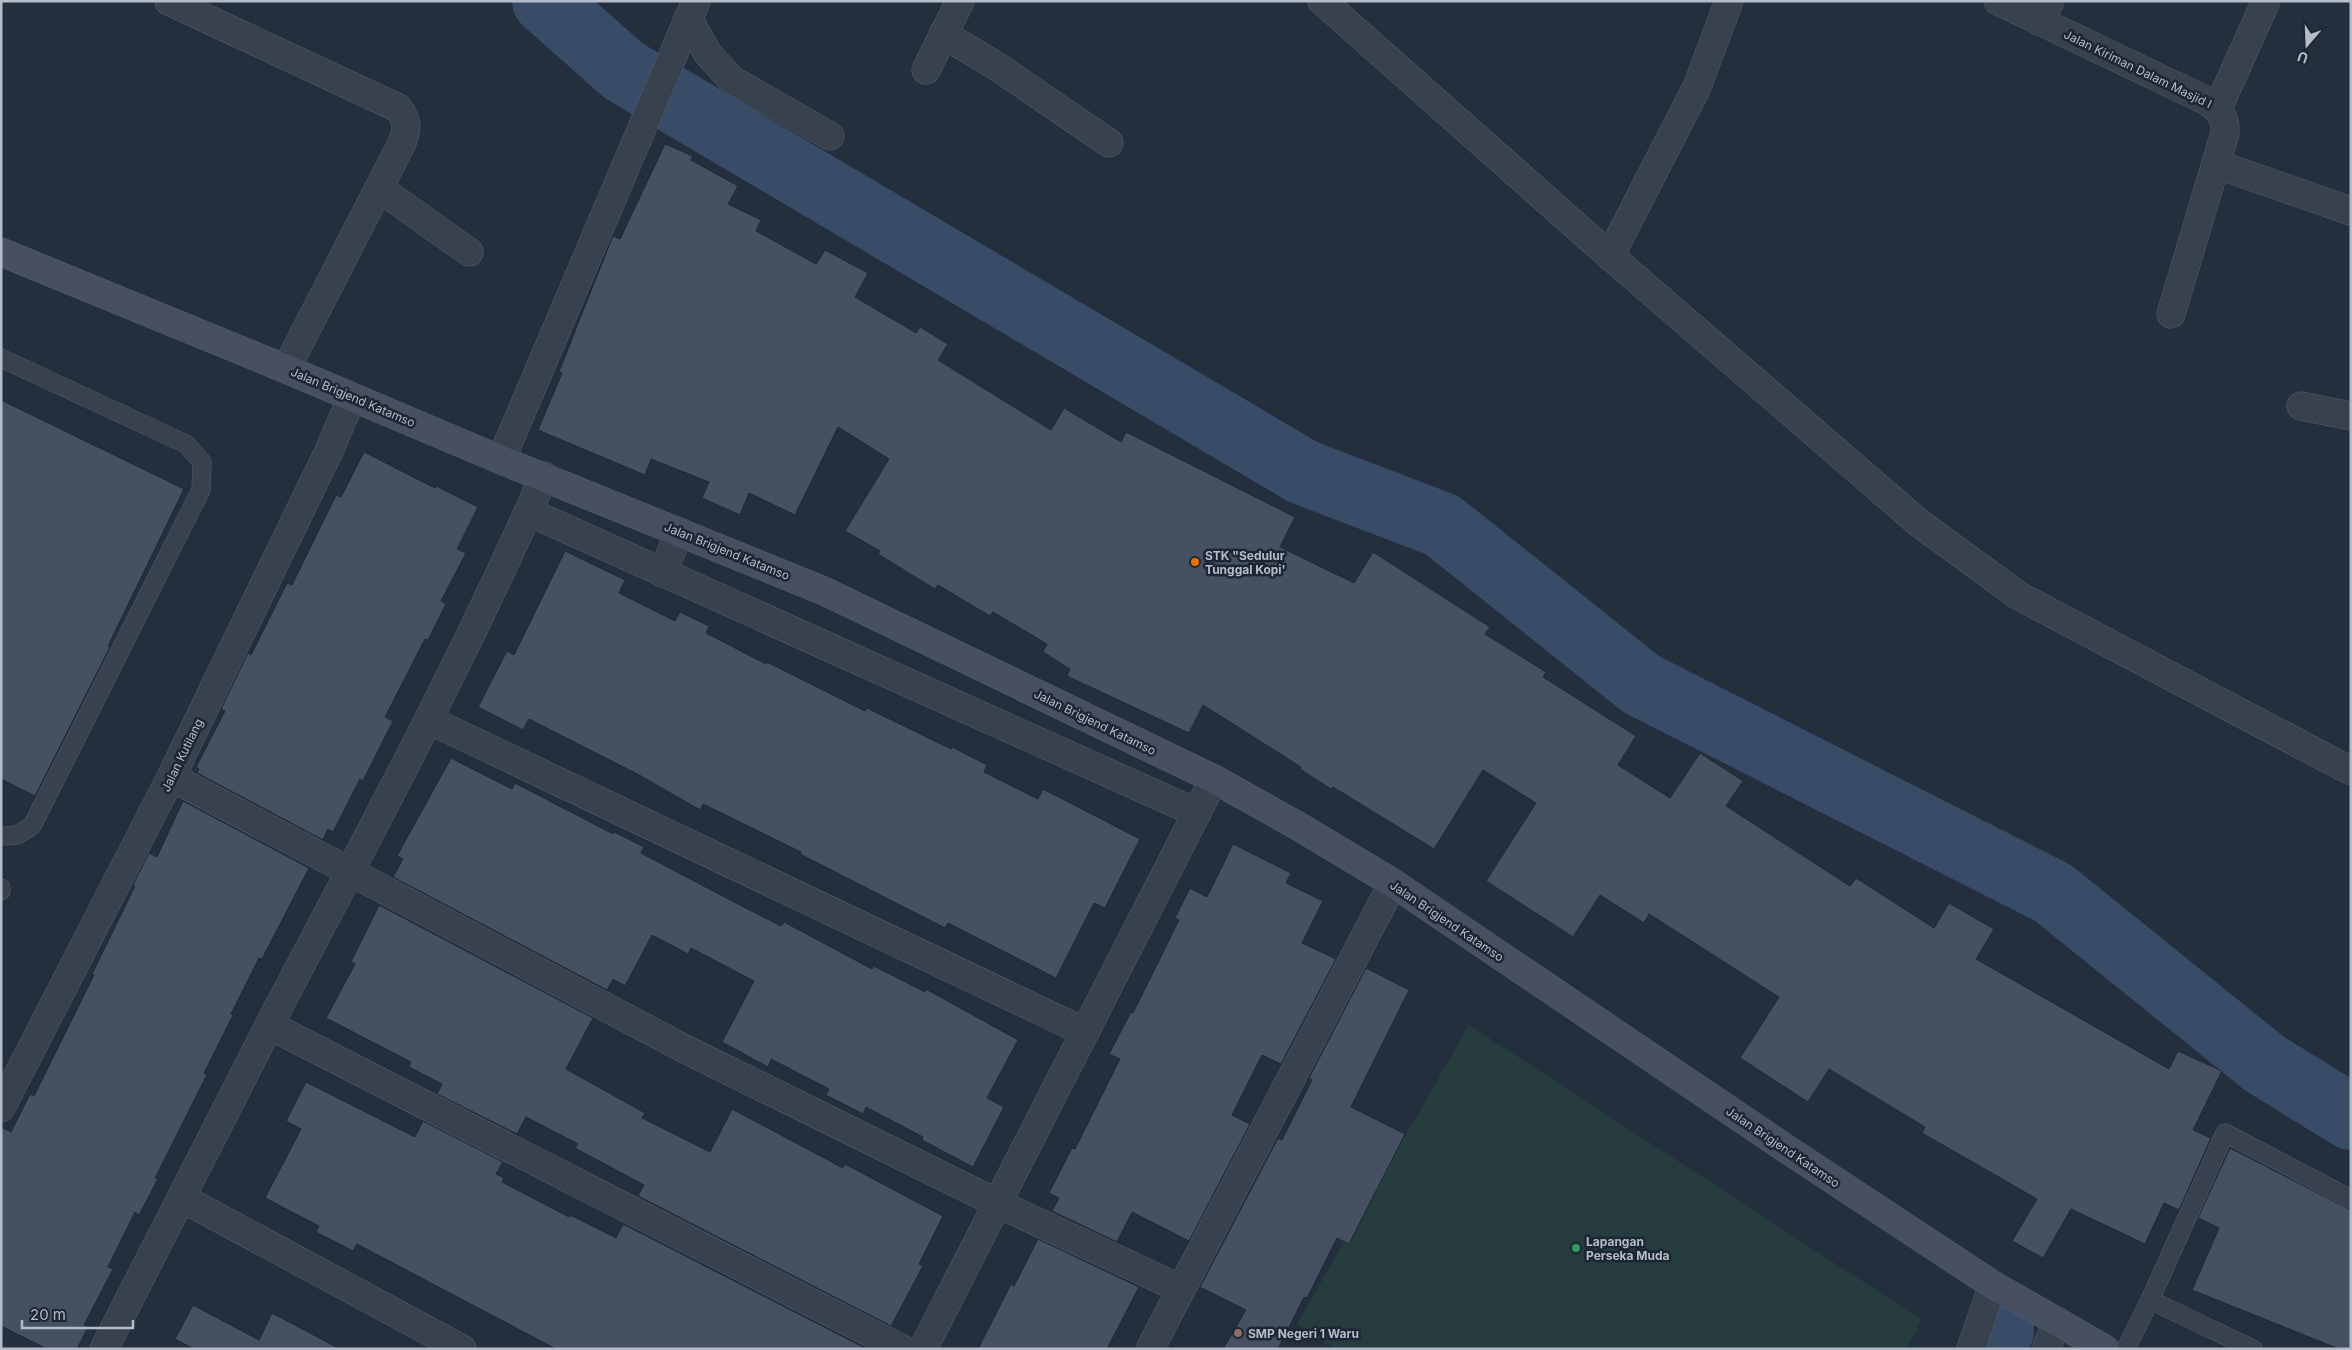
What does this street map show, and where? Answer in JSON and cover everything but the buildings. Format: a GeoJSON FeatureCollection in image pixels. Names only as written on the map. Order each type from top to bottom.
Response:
{"type":"FeatureCollection","features":[{"type":"Feature","properties":{"kind":"street"},"geometry":{"type":"LineString","coordinates":[[169,1],[398,108],[407,123],[406,131],[379,188],[286,369]]}},
{"type":"Feature","properties":{"kind":"street"},"geometry":{"type":"LineString","coordinates":[[926,70],[960,1]]}},
{"type":"Feature","properties":{"kind":"street"},"geometry":{"type":"LineString","coordinates":[[1322,1],[1610,256],[1919,522],[2019,596],[2351,772]]}},
{"type":"Feature","properties":{"kind":"street"},"geometry":{"type":"LineString","coordinates":[[1610,256],[1697,87],[1729,1]]}},
{"type":"Feature","properties":{"kind":"street","name":"Jalan Kiriman Dalam Masjid I"},"geometry":{"type":"LineString","coordinates":[[1998,1],[2045,12],[2218,108],[2225,123],[2225,133],[2171,314]]}},
{"type":"Feature","properties":{"kind":"street"},"geometry":{"type":"LineString","coordinates":[[2218,108],[2266,1]]}},
{"type":"Feature","properties":{"kind":"street"},"geometry":{"type":"LineString","coordinates":[[501,460],[689,16]]}},
{"type":"Feature","properties":{"kind":"street"},"geometry":{"type":"LineString","coordinates":[[689,16],[708,54],[732,80],[830,136]]}},
{"type":"Feature","properties":{"kind":"street"},"geometry":{"type":"LineString","coordinates":[[943,34],[998,67],[1109,143]]}},
{"type":"Feature","properties":{"kind":"street"},"geometry":{"type":"LineString","coordinates":[[2216,164],[2351,211]]}},
{"type":"Feature","properties":{"kind":"street"},"geometry":{"type":"LineString","coordinates":[[379,188],[469,252]]}},
{"type":"Feature","properties":{"kind":"street","name":"Jalan Brigjend Katamso"},"geometry":{"type":"LineString","coordinates":[[1,252],[501,460],[824,591],[1214,779],[1298,826],[1393,883],[1776,1143],[1989,1296],[2051,1336],[2105,1349]]}},
{"type":"Feature","properties":{"kind":"street","name":"Jalan Kutilang"},"geometry":{"type":"LineString","coordinates":[[1,1108],[171,776],[329,451],[352,397]]}},
{"type":"Feature","properties":{"kind":"street"},"geometry":{"type":"LineString","coordinates":[[2301,406],[2351,416]]}},
{"type":"Feature","properties":{"kind":"street"},"geometry":{"type":"LineString","coordinates":[[104,1349],[269,1025],[429,720],[529,512],[544,476]]}},
{"type":"Feature","properties":{"kind":"street"},"geometry":{"type":"LineString","coordinates":[[529,512],[1197,813]]}},
{"type":"Feature","properties":{"kind":"street"},"geometry":{"type":"LineString","coordinates":[[662,573],[680,532]]}},
{"type":"Feature","properties":{"kind":"street"},"geometry":{"type":"LineString","coordinates":[[429,720],[1084,1032]]}},
{"type":"Feature","properties":{"kind":"street"},"geometry":{"type":"LineString","coordinates":[[171,776],[350,873],[683,1048],[997,1203],[1181,1289]]}},
{"type":"Feature","properties":{"kind":"street"},"geometry":{"type":"LineString","coordinates":[[922,1349],[1214,779]]}},
{"type":"Feature","properties":{"kind":"street"},"geometry":{"type":"LineString","coordinates":[[1150,1349],[1393,883]]}},
{"type":"Feature","properties":{"kind":"street"},"geometry":{"type":"LineString","coordinates":[[269,1025],[902,1349]]}},
{"type":"Feature","properties":{"kind":"street"},"geometry":{"type":"LineString","coordinates":[[182,1198],[462,1349]]}},
{"type":"Feature","properties":{"kind":"street"},"geometry":{"type":"LineString","coordinates":[[1971,1349],[1989,1296]]}},
{"type":"Feature","properties":{"kind":"lane"},"geometry":{"type":"LineString","coordinates":[[1,358],[186,444],[202,462],[201,490],[32,826],[17,836],[1,836]]}},
{"type":"Feature","properties":{"kind":"lane"},"geometry":{"type":"LineString","coordinates":[[2126,1349],[2225,1133],[2351,1199]]}},
{"type":"Feature","properties":{"kind":"lane"},"geometry":{"type":"LineString","coordinates":[[2150,1300],[2253,1349]]}},
{"type":"Feature","properties":{"kind":"green space","name":"Lapangan Perseka Muda"},"geometry":{"type":"Polygon","coordinates":[[[1469,1025],[1922,1320],[1906,1349],[1336,1349],[1297,1324],[1469,1025]]]}},
{"type":"Feature","properties":{"kind":"waterway"},"geometry":{"type":"LineString","coordinates":[[545,1],[624,71],[1303,472],[1442,525],[1641,684],[2053,893],[2265,1064],[2351,1117]]}},
{"type":"Feature","properties":{"kind":"waterway"},"geometry":{"type":"LineString","coordinates":[[1992,1349],[2001,1331]]}},
{"type":"Feature","properties":{"kind":"place","name":"STK \"Sedulur Tunggal Kopi'"},"geometry":{"type":"Point","coordinates":[1195,562]}},
{"type":"Feature","properties":{"kind":"place","name":"Lapangan Perseka Muda"},"geometry":{"type":"Point","coordinates":[1576,1248]}},
{"type":"Feature","properties":{"kind":"place","name":"SMP Negeri 1 Waru"},"geometry":{"type":"Point","coordinates":[1238,1333]}}]}
